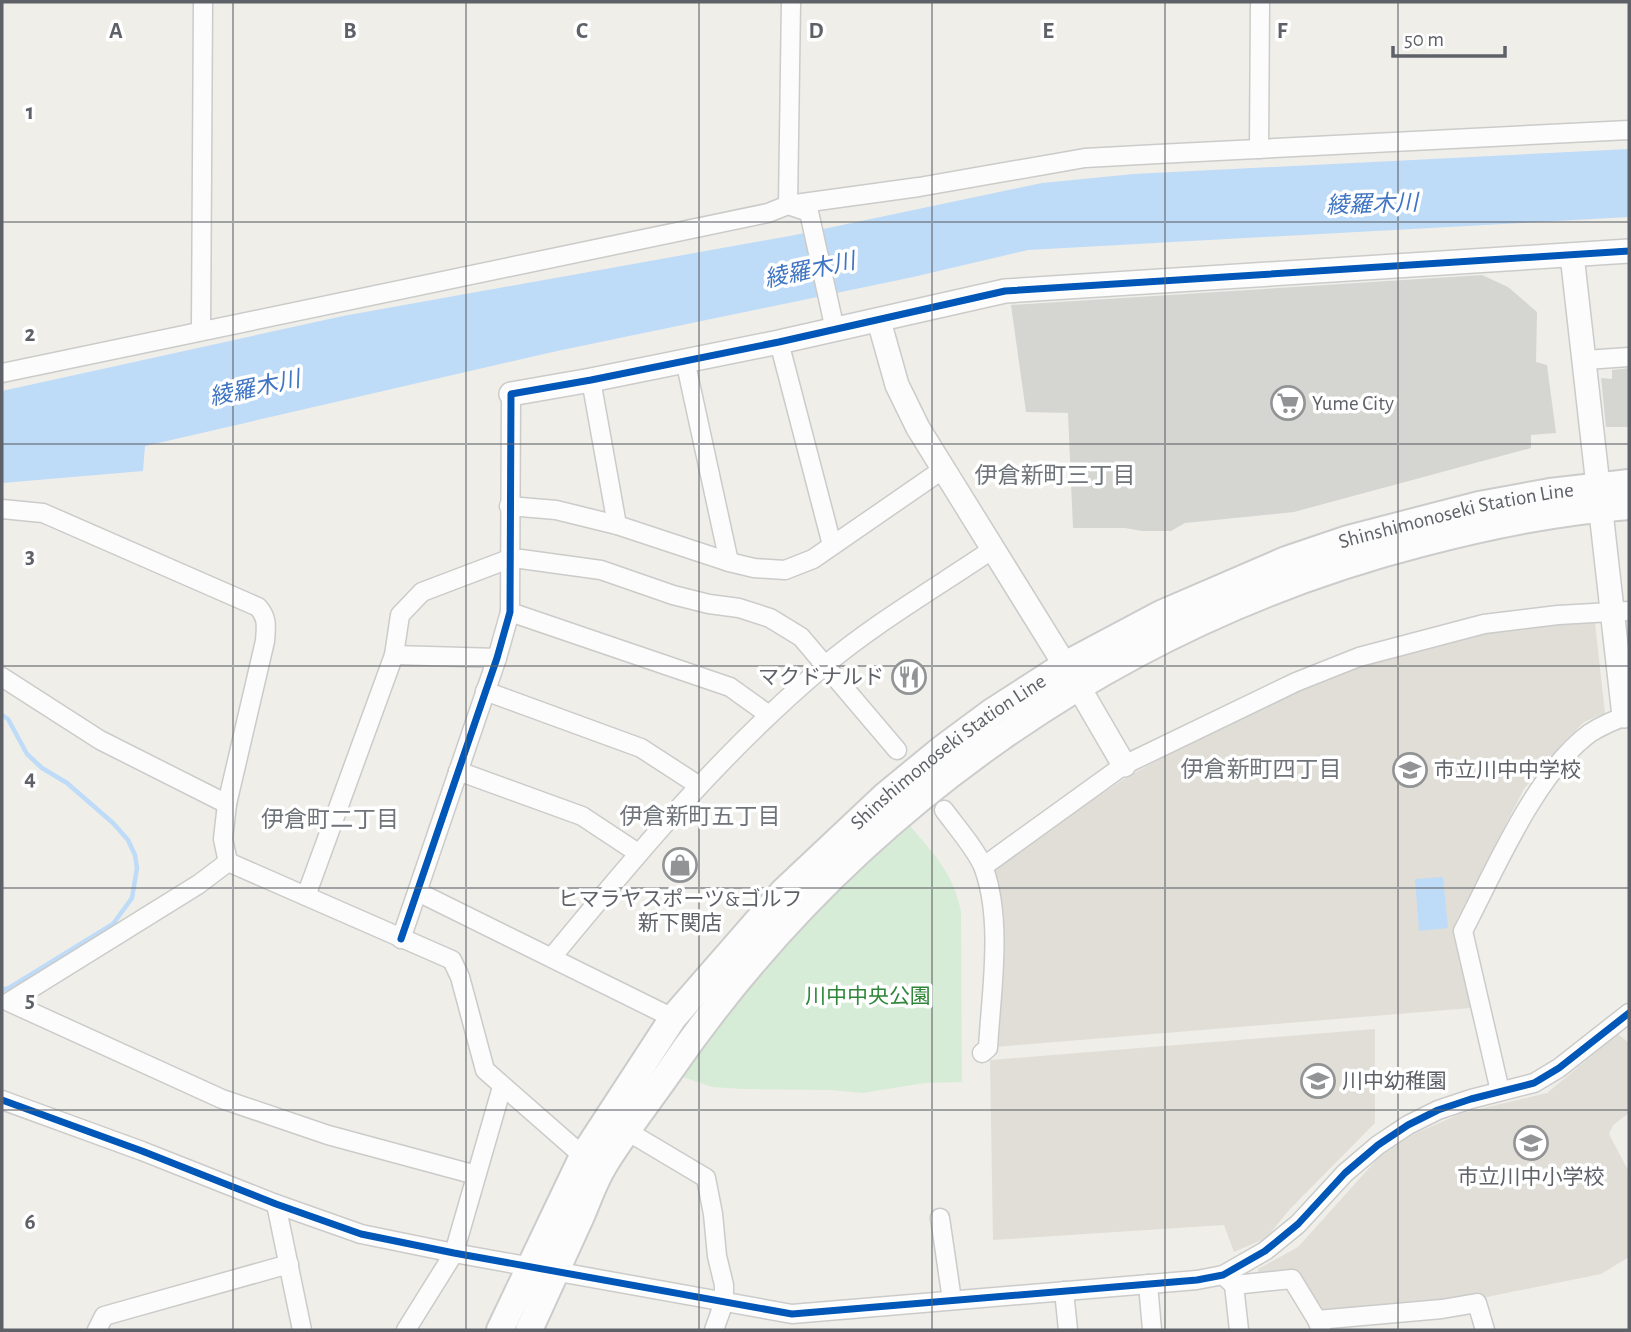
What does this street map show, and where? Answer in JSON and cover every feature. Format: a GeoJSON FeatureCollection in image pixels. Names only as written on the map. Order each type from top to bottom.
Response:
{"type":"FeatureCollection","features":[{"type":"Feature","properties":{"kind":"main road","name":"Shinshimonoseki Station Line"},"geometry":{"type":"LineString","coordinates":[[500,1330],[583,1156],[673,1018],[783,891],[886,795],[992,712],[1314,574],[1452,535],[1542,517],[1600,498],[1629,483]]}},
{"type":"Feature","properties":{"kind":"main road","name":"Shinshimonoseki Station Line"},"geometry":{"type":"LineString","coordinates":[[1600,498],[1629,506]]}},
{"type":"Feature","properties":{"kind":"main road","name":"Shinshimonoseki Station Line"},"geometry":{"type":"LineString","coordinates":[[529,1330],[602,1167],[725,994],[812,896],[850,859],[926,793],[1071,676]]}},
{"type":"Feature","properties":{"kind":"street"},"geometry":{"type":"LineString","coordinates":[[201,330],[203,2]]}},
{"type":"Feature","properties":{"kind":"street"},"geometry":{"type":"LineString","coordinates":[[788,205],[790,2]]}},
{"type":"Feature","properties":{"kind":"street"},"geometry":{"type":"LineString","coordinates":[[1259,149],[1260,2]]}},
{"type":"Feature","properties":{"kind":"street"},"geometry":{"type":"LineString","coordinates":[[2,373],[768,213],[788,205],[919,187],[1085,158],[1629,130]]}},
{"type":"Feature","properties":{"kind":"street"},"geometry":{"type":"LineString","coordinates":[[788,205],[809,212],[835,330]]}},
{"type":"Feature","properties":{"kind":"street"},"geometry":{"type":"LineString","coordinates":[[401,939],[497,658],[510,612],[511,394],[779,342],[1005,291],[1629,251]]}},
{"type":"Feature","properties":{"kind":"street"},"geometry":{"type":"LineString","coordinates":[[1500,1091],[1463,931],[1536,793],[1591,733],[1628,719],[1621,611],[1600,498],[1572,254]]}},
{"type":"Feature","properties":{"kind":"street"},"geometry":{"type":"LineString","coordinates":[[879,321],[897,385],[942,470],[1124,765]]}},
{"type":"Feature","properties":{"kind":"street"},"geometry":{"type":"LineString","coordinates":[[779,342],[832,545]]}},
{"type":"Feature","properties":{"kind":"street"},"geometry":{"type":"LineString","coordinates":[[1585,360],[1629,357]]}},
{"type":"Feature","properties":{"kind":"street"},"geometry":{"type":"LineString","coordinates":[[685,360],[729,562]]}},
{"type":"Feature","properties":{"kind":"street"},"geometry":{"type":"LineString","coordinates":[[591,380],[617,525]]}},
{"type":"Feature","properties":{"kind":"street"},"geometry":{"type":"LineString","coordinates":[[509,506],[556,510],[617,525],[729,562],[754,568],[785,570],[813,558],[942,470]]}},
{"type":"Feature","properties":{"kind":"street"},"geometry":{"type":"LineString","coordinates":[[2,509],[43,513],[258,607],[265,614],[265,641],[227,804],[223,839],[228,862]]}},
{"type":"Feature","properties":{"kind":"street"},"geometry":{"type":"LineString","coordinates":[[552,957],[698,785],[769,715],[825,665],[993,549]]}},
{"type":"Feature","properties":{"kind":"street"},"geometry":{"type":"LineString","coordinates":[[306,896],[394,655],[400,615],[422,592],[509,559],[520,558],[601,570],[673,595],[739,608],[770,618],[801,637],[897,750]]}},
{"type":"Feature","properties":{"kind":"street"},"geometry":{"type":"LineString","coordinates":[[984,866],[1124,765],[1296,682],[1359,657],[1484,624],[1621,611]]}},
{"type":"Feature","properties":{"kind":"street"},"geometry":{"type":"LineString","coordinates":[[510,612],[730,687],[769,715]]}},
{"type":"Feature","properties":{"kind":"street"},"geometry":{"type":"LineString","coordinates":[[394,655],[497,658]]}},
{"type":"Feature","properties":{"kind":"street"},"geometry":{"type":"LineString","coordinates":[[2,677],[100,740],[227,804]]}},
{"type":"Feature","properties":{"kind":"street"},"geometry":{"type":"LineString","coordinates":[[485,691],[641,748],[698,785]]}},
{"type":"Feature","properties":{"kind":"street"},"geometry":{"type":"LineString","coordinates":[[458,771],[582,816],[638,853]]}},
{"type":"Feature","properties":{"kind":"street"},"geometry":{"type":"LineString","coordinates":[[944,810],[984,866],[992,901],[994,952],[988,1048],[982,1053]]}},
{"type":"Feature","properties":{"kind":"street"},"geometry":{"type":"LineString","coordinates":[[228,862],[452,960],[460,977],[485,1070],[583,1156]]}},
{"type":"Feature","properties":{"kind":"street"},"geometry":{"type":"LineString","coordinates":[[228,862],[199,884],[9,1002],[222,1098],[328,1135],[476,1175]]}},
{"type":"Feature","properties":{"kind":"street"},"geometry":{"type":"LineString","coordinates":[[418,891],[673,1018]]}},
{"type":"Feature","properties":{"kind":"street"},"geometry":{"type":"LineString","coordinates":[[1228,1280],[1298,1224],[1345,1173],[1378,1145],[1408,1125],[1438,1110],[1534,1083],[1559,1068],[1629,1013]]}},
{"type":"Feature","properties":{"kind":"street"},"geometry":{"type":"LineString","coordinates":[[406,1330],[454,1253],[502,1087]]}},
{"type":"Feature","properties":{"kind":"street"},"geometry":{"type":"LineString","coordinates":[[2,1100],[361,1234],[792,1314],[1197,1280],[1292,1279],[1319,1325],[1477,1303],[1485,1330]]}},
{"type":"Feature","properties":{"kind":"street"},"geometry":{"type":"LineString","coordinates":[[627,1130],[706,1178],[724,1285],[724,1302],[714,1330]]}},
{"type":"Feature","properties":{"kind":"street"},"geometry":{"type":"LineString","coordinates":[[276,1204],[302,1330]]}},
{"type":"Feature","properties":{"kind":"street"},"geometry":{"type":"LineString","coordinates":[[940,1218],[951,1300]]}},
{"type":"Feature","properties":{"kind":"street"},"geometry":{"type":"LineString","coordinates":[[97,1330],[104,1316],[289,1264]]}},
{"type":"Feature","properties":{"kind":"street"},"geometry":{"type":"LineString","coordinates":[[1228,1280],[1238,1330]]}},
{"type":"Feature","properties":{"kind":"street"},"geometry":{"type":"LineString","coordinates":[[1148,1284],[1152,1330]]}},
{"type":"Feature","properties":{"kind":"street"},"geometry":{"type":"LineString","coordinates":[[1064,1291],[1068,1330]]}},
{"type":"Feature","properties":{"kind":"shaded area"},"geometry":{"type":"Polygon","coordinates":[[[1595,623],[1605,713],[1584,722],[1524,789],[1456,921],[1455,936],[1471,1008],[995,1047],[991,869],[1127,777],[1215,729],[1301,690],[1363,666],[1486,632],[1540,624],[1595,623]]]}},
{"type":"Feature","properties":{"kind":"shaded area"},"geometry":{"type":"Polygon","coordinates":[[[1375,1029],[1375,1123],[1290,1209],[1266,1238],[1234,1252],[1224,1225],[993,1240],[990,1060],[1375,1029]]]}},
{"type":"Feature","properties":{"kind":"shaded area"},"geometry":{"type":"Polygon","coordinates":[[[1618,1034],[1629,1043],[1629,1113],[1613,1125],[1609,1134],[1629,1172],[1629,1257],[1601,1274],[1477,1299],[1322,1314],[1298,1274],[1259,1276],[1258,1269],[1298,1247],[1379,1157],[1412,1135],[1462,1113],[1547,1093],[1618,1034]]]}},
{"type":"Feature","properties":{"kind":"green space","name":"川中中央公園"},"geometry":{"type":"Polygon","coordinates":[[[910,826],[948,875],[961,911],[962,1082],[924,1083],[863,1093],[712,1087],[683,1077],[748,990],[787,944],[838,891],[910,826]]]}},
{"type":"Feature","properties":{"kind":"water","name":"綾羅木川"},"geometry":{"type":"Polygon","coordinates":[[[1629,149],[1629,217],[1028,250],[913,277],[557,351],[145,446],[143,471],[2,483],[2,391],[343,316],[795,235],[1042,183],[1134,174],[1629,149]]]}},
{"type":"Feature","properties":{"kind":"water"},"geometry":{"type":"Polygon","coordinates":[[[1443,877],[1448,928],[1419,931],[1415,879],[1443,877]]]}},
{"type":"Feature","properties":{"kind":"building","name":"Yume City"},"geometry":{"type":"Polygon","coordinates":[[[1482,275],[1508,287],[1537,312],[1536,362],[1547,365],[1556,433],[1531,435],[1531,448],[1294,512],[1185,523],[1171,531],[1073,528],[1068,413],[1026,412],[1011,305],[1482,275]]]}},
{"type":"Feature","properties":{"kind":"building"},"geometry":{"type":"Polygon","coordinates":[[[1629,368],[1629,427],[1606,427],[1601,378],[1612,379],[1612,370],[1629,368]]]}},
{"type":"Feature","properties":{"kind":"waterway"},"geometry":{"type":"LineString","coordinates":[[2,715],[8,719],[27,754],[42,768],[67,783],[113,823],[128,840],[137,868],[132,898],[113,924],[2,990]]}},
{"type":"Feature","properties":{"kind":"cycle path"},"geometry":{"type":"LineString","coordinates":[[401,939],[497,658],[510,612],[511,394],[779,342],[1005,291],[1629,251]]}},
{"type":"Feature","properties":{"kind":"cycle path"},"geometry":{"type":"LineString","coordinates":[[2,1100],[361,1234],[792,1314],[1197,1280],[1223,1275],[1265,1251],[1298,1224],[1345,1173],[1378,1145],[1408,1125],[1438,1110],[1534,1083],[1559,1068],[1629,1013]]}},
{"type":"Feature","properties":{"kind":"place","name":"Yume City"},"geometry":{"type":"Point","coordinates":[1288,403]}},
{"type":"Feature","properties":{"kind":"place","name":"マクドナルド"},"geometry":{"type":"Point","coordinates":[909,677]}},
{"type":"Feature","properties":{"kind":"place","name":"市立川中中学校"},"geometry":{"type":"Point","coordinates":[1410,770]}},
{"type":"Feature","properties":{"kind":"place","name":"ヒマラヤスポーツ&ゴルフ 新下関店"},"geometry":{"type":"Point","coordinates":[680,865]}},
{"type":"Feature","properties":{"kind":"place","name":"川中幼稚園"},"geometry":{"type":"Point","coordinates":[1318,1081]}},
{"type":"Feature","properties":{"kind":"place","name":"市立川中小学校"},"geometry":{"type":"Point","coordinates":[1531,1143]}},
{"type":"Feature","properties":{"kind":"district","name":"伊倉新町三丁目"},"geometry":{"type":"Point","coordinates":[1055,476]}},
{"type":"Feature","properties":{"kind":"district","name":"伊倉新町四丁目"},"geometry":{"type":"Point","coordinates":[1261,770]}},
{"type":"Feature","properties":{"kind":"district","name":"伊倉新町五丁目"},"geometry":{"type":"Point","coordinates":[700,817]}},
{"type":"Feature","properties":{"kind":"district","name":"伊倉町二丁目"},"geometry":{"type":"Point","coordinates":[330,820]}}]}
